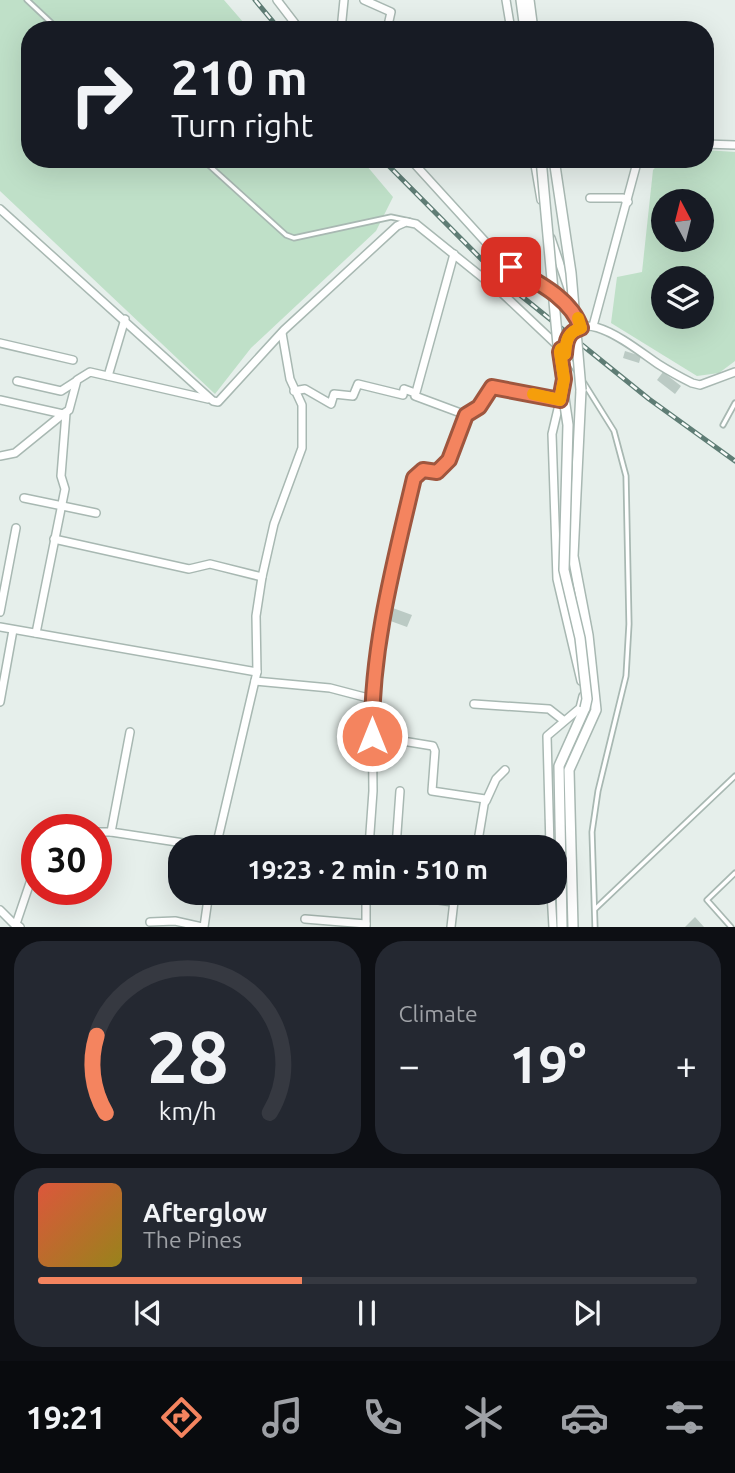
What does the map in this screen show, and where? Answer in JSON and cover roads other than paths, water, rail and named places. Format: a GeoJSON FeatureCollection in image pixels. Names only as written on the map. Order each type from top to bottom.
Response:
{"type":"FeatureCollection","features":[{"type":"Feature","properties":{"kind":"street"},"geometry":{"type":"LineString","coordinates":[[276,0],[292,21]]}},
{"type":"Feature","properties":{"kind":"street"},"geometry":{"type":"LineString","coordinates":[[342,21],[345,0]]}},
{"type":"Feature","properties":{"kind":"street"},"geometry":{"type":"LineString","coordinates":[[364,0],[391,12],[389,21]]}},
{"type":"Feature","properties":{"kind":"street"},"geometry":{"type":"LineString","coordinates":[[506,0],[510,21]]}},
{"type":"Feature","properties":{"kind":"street"},"geometry":{"type":"LineString","coordinates":[[521,0],[524,21]]}},
{"type":"Feature","properties":{"kind":"street"},"geometry":{"type":"LineString","coordinates":[[529,0],[532,21]]}},
{"type":"Feature","properties":{"kind":"street"},"geometry":{"type":"LineString","coordinates":[[714,144],[735,145]]}},
{"type":"Feature","properties":{"kind":"street"},"geometry":{"type":"LineString","coordinates":[[419,168],[502,260],[549,290],[576,313]]}},
{"type":"Feature","properties":{"kind":"street"},"geometry":{"type":"LineString","coordinates":[[536,168],[547,225],[581,328]]}},
{"type":"Feature","properties":{"kind":"street"},"geometry":{"type":"LineString","coordinates":[[542,168],[561,378],[568,425],[564,570],[580,638],[587,699],[559,766],[562,927]]}},
{"type":"Feature","properties":{"kind":"street"},"geometry":{"type":"LineString","coordinates":[[555,168],[571,273],[582,402],[573,556],[588,635],[596,710],[569,770],[573,927]]}},
{"type":"Feature","properties":{"kind":"street"},"geometry":{"type":"LineString","coordinates":[[593,326],[636,168]]}},
{"type":"Feature","properties":{"kind":"street"},"geometry":{"type":"LineString","coordinates":[[590,198],[623,198],[628,202]]}},
{"type":"Feature","properties":{"kind":"street"},"geometry":{"type":"LineString","coordinates":[[0,209],[125,319],[209,399]]}},
{"type":"Feature","properties":{"kind":"street"},"geometry":{"type":"LineString","coordinates":[[17,382],[61,391],[90,372],[218,402],[282,333],[397,226],[411,222],[454,254],[563,351]]}},
{"type":"Feature","properties":{"kind":"street"},"geometry":{"type":"LineString","coordinates":[[415,393],[454,254]]}},
{"type":"Feature","properties":{"kind":"street"},"geometry":{"type":"LineString","coordinates":[[107,376],[125,319]]}},
{"type":"Feature","properties":{"kind":"street"},"geometry":{"type":"LineString","coordinates":[[550,835],[547,736],[580,708],[583,692],[557,579],[552,434],[564,379],[563,351],[566,340],[572,331],[593,326],[614,334],[692,383],[700,385],[735,372]]}},
{"type":"Feature","properties":{"kind":"street"},"geometry":{"type":"LineString","coordinates":[[219,835],[257,672],[256,616],[262,578],[274,524],[302,448],[302,405],[294,391],[282,333]]}},
{"type":"Feature","properties":{"kind":"street"},"geometry":{"type":"LineString","coordinates":[[0,344],[73,360]]}},
{"type":"Feature","properties":{"kind":"street"},"geometry":{"type":"LineString","coordinates":[[36,633],[65,489],[61,473],[64,414],[77,380]]}},
{"type":"Feature","properties":{"kind":"street"},"geometry":{"type":"LineString","coordinates":[[294,391],[305,389],[331,404],[334,394],[353,396],[358,384],[403,395],[404,389],[415,393],[415,396],[466,415]]}},
{"type":"Feature","properties":{"kind":"street"},"geometry":{"type":"LineString","coordinates":[[369,835],[372,699],[384,601],[414,478],[423,470],[437,472],[449,460],[466,415],[479,407],[492,387],[560,400]]}},
{"type":"Feature","properties":{"kind":"street"},"geometry":{"type":"LineString","coordinates":[[0,400],[64,414]]}},
{"type":"Feature","properties":{"kind":"street"},"geometry":{"type":"LineString","coordinates":[[0,456],[15,453],[64,414]]}},
{"type":"Feature","properties":{"kind":"street"},"geometry":{"type":"LineString","coordinates":[[24,498],[96,513]]}},
{"type":"Feature","properties":{"kind":"street"},"geometry":{"type":"LineString","coordinates":[[0,612],[16,528]]}},
{"type":"Feature","properties":{"kind":"street"},"geometry":{"type":"LineString","coordinates":[[54,538],[189,569],[210,564],[262,578]]}},
{"type":"Feature","properties":{"kind":"street"},"geometry":{"type":"LineString","coordinates":[[0,626],[257,672]]}},
{"type":"Feature","properties":{"kind":"street"},"geometry":{"type":"LineString","coordinates":[[0,702],[13,630]]}},
{"type":"Feature","properties":{"kind":"street"},"geometry":{"type":"LineString","coordinates":[[255,681],[330,688],[372,699]]}},
{"type":"Feature","properties":{"kind":"street"},"geometry":{"type":"LineString","coordinates":[[474,704],[549,709],[563,720]]}},
{"type":"Feature","properties":{"kind":"street"},"geometry":{"type":"LineString","coordinates":[[112,827],[130,732]]}},
{"type":"Feature","properties":{"kind":"street"},"geometry":{"type":"LineString","coordinates":[[372,736],[433,746],[435,751],[430,790],[486,800]]}},
{"type":"Feature","properties":{"kind":"street"},"geometry":{"type":"LineString","coordinates":[[568,743],[578,749]]}},
{"type":"Feature","properties":{"kind":"street"},"geometry":{"type":"LineString","coordinates":[[479,835],[486,800],[496,779],[505,769]]}},
{"type":"Feature","properties":{"kind":"street"},"geometry":{"type":"LineString","coordinates":[[397,835],[400,791]]}},
{"type":"Feature","properties":{"kind":"street"},"geometry":{"type":"LineString","coordinates":[[112,832],[168,841]]}},
{"type":"Feature","properties":{"kind":"street"},"geometry":{"type":"LineString","coordinates":[[0,910],[18,926],[24,905]]}},
{"type":"Feature","properties":{"kind":"street"},"geometry":{"type":"LineString","coordinates":[[150,922],[175,921],[203,927],[207,905]]}},
{"type":"Feature","properties":{"kind":"street"},"geometry":{"type":"LineString","coordinates":[[305,919],[366,925],[366,905]]}},
{"type":"Feature","properties":{"kind":"street"},"geometry":{"type":"LineString","coordinates":[[451,927],[453,905]]}},
{"type":"Feature","properties":{"kind":"street"},"geometry":{"type":"LineString","coordinates":[[552,905],[553,927]]}},
{"type":"Feature","properties":{"kind":"lane"},"geometry":{"type":"LineString","coordinates":[[27,0],[49,21]]}},
{"type":"Feature","properties":{"kind":"lane"},"geometry":{"type":"LineString","coordinates":[[212,168],[286,236],[294,237],[391,217],[411,222]]}},
{"type":"Feature","properties":{"kind":"lane"},"geometry":{"type":"LineString","coordinates":[[563,351],[614,431],[626,476],[629,624],[627,663],[592,832],[596,927]]}},
{"type":"Feature","properties":{"kind":"lane"},"geometry":{"type":"LineString","coordinates":[[723,425],[735,403]]}},
{"type":"Feature","properties":{"kind":"lane"},"geometry":{"type":"LineString","coordinates":[[595,909],[735,776]]}},
{"type":"Feature","properties":{"kind":"lane"},"geometry":{"type":"LineString","coordinates":[[732,927],[707,900],[735,873]]}},
{"type":"Feature","properties":{"kind":"railway"},"geometry":{"type":"LineString","coordinates":[[255,0],[272,21]]}},
{"type":"Feature","properties":{"kind":"railway"},"geometry":{"type":"LineString","coordinates":[[391,168],[504,282],[649,399],[735,461]]}}]}
